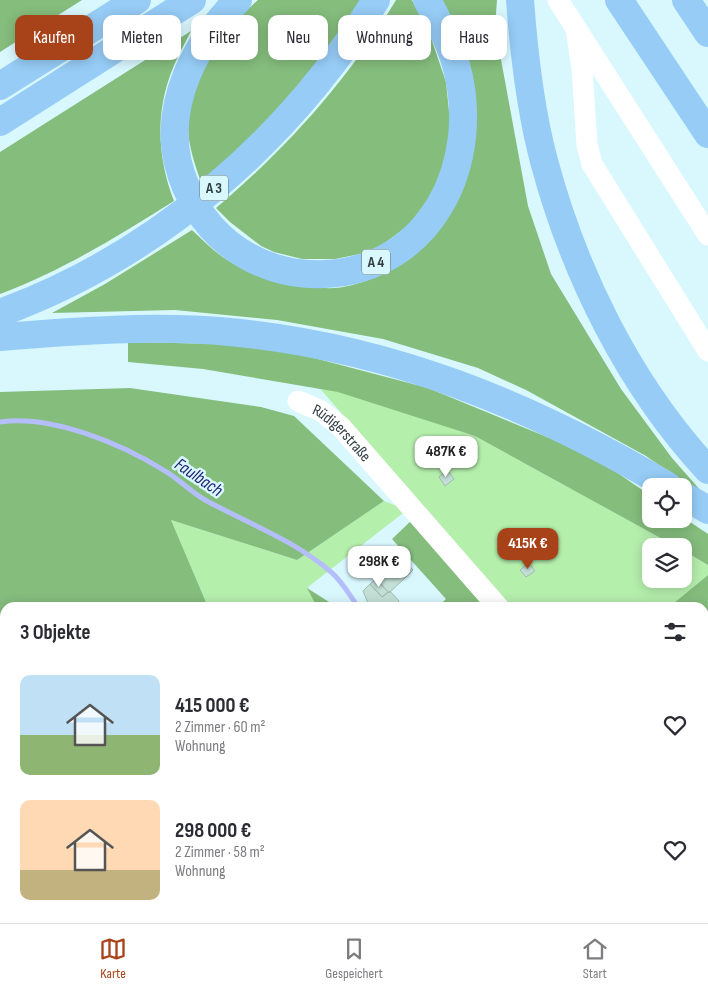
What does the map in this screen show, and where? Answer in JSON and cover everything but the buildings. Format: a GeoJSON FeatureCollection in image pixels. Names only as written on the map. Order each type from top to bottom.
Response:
{"type":"FeatureCollection","features":[{"type":"Feature","properties":{"kind":"highway"},"geometry":{"type":"LineString","coordinates":[[0,86],[137,0]]}},
{"type":"Feature","properties":{"kind":"highway"},"geometry":{"type":"LineString","coordinates":[[0,122],[192,0]]}},
{"type":"Feature","properties":{"kind":"highway","name":"A 4"},"geometry":{"type":"LineString","coordinates":[[238,0],[221,17],[193,61],[179,94],[174,127],[176,151],[181,174],[198,210],[219,236],[259,262],[284,271],[311,275],[338,274],[364,268],[388,257],[410,242],[429,222],[444,200],[455,176],[461,154],[463,110],[461,88],[452,52],[427,0]]}},
{"type":"Feature","properties":{"kind":"highway","name":"A 3"},"geometry":{"type":"LineString","coordinates":[[0,313],[24,304],[89,273],[151,235],[209,192],[263,144],[312,90],[356,32],[376,0]]}},
{"type":"Feature","properties":{"kind":"highway"},"geometry":{"type":"LineString","coordinates":[[520,0],[526,72],[544,161],[572,247],[610,329],[657,407],[708,470]]}},
{"type":"Feature","properties":{"kind":"highway"},"geometry":{"type":"LineString","coordinates":[[619,0],[708,134]]}},
{"type":"Feature","properties":{"kind":"highway"},"geometry":{"type":"LineString","coordinates":[[0,337],[165,329],[266,336],[356,352],[417,369],[478,390],[536,416],[653,478]]}},
{"type":"Feature","properties":{"kind":"highway"},"geometry":{"type":"LineString","coordinates":[[692,501],[708,510]]}},
{"type":"Feature","properties":{"kind":"street"},"geometry":{"type":"LineString","coordinates":[[558,0],[708,235]]}},
{"type":"Feature","properties":{"kind":"street"},"geometry":{"type":"LineString","coordinates":[[576,29],[582,68],[587,145],[592,164],[708,351]]}},
{"type":"Feature","properties":{"kind":"street","name":"Rüdigerstraße"},"geometry":{"type":"LineString","coordinates":[[298,401],[321,411],[341,427],[494,602]]}},
{"type":"Feature","properties":{"kind":"green space"},"geometry":{"type":"Polygon","coordinates":[[[0,0],[82,0],[58,15],[15,15],[15,42],[0,52],[0,0]]]}},
{"type":"Feature","properties":{"kind":"green space"},"geometry":{"type":"Polygon","coordinates":[[[258,0],[366,0],[356,15],[338,15],[338,43],[328,58],[328,15],[268,15],[268,60],[327,60],[203,187],[192,154],[189,137],[190,103],[195,86],[208,60],[258,60],[258,15],[242,15],[258,0]]]}},
{"type":"Feature","properties":{"kind":"green space"},"geometry":{"type":"Polygon","coordinates":[[[396,0],[412,0],[420,15],[386,15],[396,0]]]}},
{"type":"Feature","properties":{"kind":"green space"},"geometry":{"type":"Polygon","coordinates":[[[440,0],[497,0],[496,15],[445,15],[440,0]]]}},
{"type":"Feature","properties":{"kind":"green space"},"geometry":{"type":"Polygon","coordinates":[[[191,31],[181,51],[181,37],[191,31]]]}},
{"type":"Feature","properties":{"kind":"green space"},"geometry":{"type":"Polygon","coordinates":[[[431,38],[446,82],[451,131],[437,187],[409,225],[382,245],[365,253],[335,259],[302,259],[274,252],[261,246],[230,222],[216,208],[291,137],[356,60],[431,60],[431,38]]]}},
{"type":"Feature","properties":{"kind":"green space"},"geometry":{"type":"Polygon","coordinates":[[[145,60],[177,60],[162,105],[160,137],[165,170],[174,201],[68,264],[0,294],[0,152],[145,60]]]}},
{"type":"Feature","properties":{"kind":"green space"},"geometry":{"type":"Polygon","coordinates":[[[459,60],[501,60],[528,206],[551,274],[621,389],[672,458],[690,478],[678,478],[646,456],[526,390],[478,368],[383,339],[277,320],[175,310],[52,313],[105,284],[192,230],[229,261],[255,273],[322,288],[345,287],[376,277],[400,265],[420,250],[438,232],[452,212],[470,165],[476,114],[459,60]]]}},
{"type":"Feature","properties":{"kind":"green space"},"geometry":{"type":"Polygon","coordinates":[[[128,342],[265,345],[428,388],[593,456],[642,490],[642,528],[475,436],[338,392],[203,369],[128,362],[128,342]]]}},
{"type":"Feature","properties":{"kind":"green space"},"geometry":{"type":"Polygon","coordinates":[[[316,384],[475,436],[660,538],[642,538],[642,588],[692,588],[692,556],[708,565],[708,575],[675,602],[506,602],[316,384]]]}},
{"type":"Feature","properties":{"kind":"green space"},"geometry":{"type":"Polygon","coordinates":[[[130,388],[261,407],[294,416],[384,501],[297,560],[171,520],[206,602],[0,602],[0,392],[130,388]]]}},
{"type":"Feature","properties":{"kind":"green space"},"geometry":{"type":"Polygon","coordinates":[[[692,481],[708,499],[692,488],[692,481]]]}},
{"type":"Feature","properties":{"kind":"green space"},"geometry":{"type":"Polygon","coordinates":[[[384,501],[407,510],[308,587],[314,602],[206,602],[171,520],[297,560],[384,501]]]}},
{"type":"Feature","properties":{"kind":"green space"},"geometry":{"type":"Polygon","coordinates":[[[414,518],[490,602],[443,602],[446,599],[392,539],[414,518]]]}},
{"type":"Feature","properties":{"kind":"green space"},"geometry":{"type":"Polygon","coordinates":[[[692,523],[708,534],[708,565],[692,556],[692,538],[660,538],[642,528],[692,528],[692,523]]]}},
{"type":"Feature","properties":{"kind":"green space"},"geometry":{"type":"Polygon","coordinates":[[[708,575],[708,602],[675,602],[708,575]]]}},
{"type":"Feature","properties":{"kind":"green space"},"geometry":{"type":"Polygon","coordinates":[[[307,588],[329,602],[314,602],[307,588]]]}},
{"type":"Feature","properties":{"kind":"waterway","name":"Faulbach"},"geometry":{"type":"LineString","coordinates":[[0,422],[41,422],[63,427],[85,433],[148,461],[170,474],[205,500],[302,550],[331,572],[355,602]]}}]}
